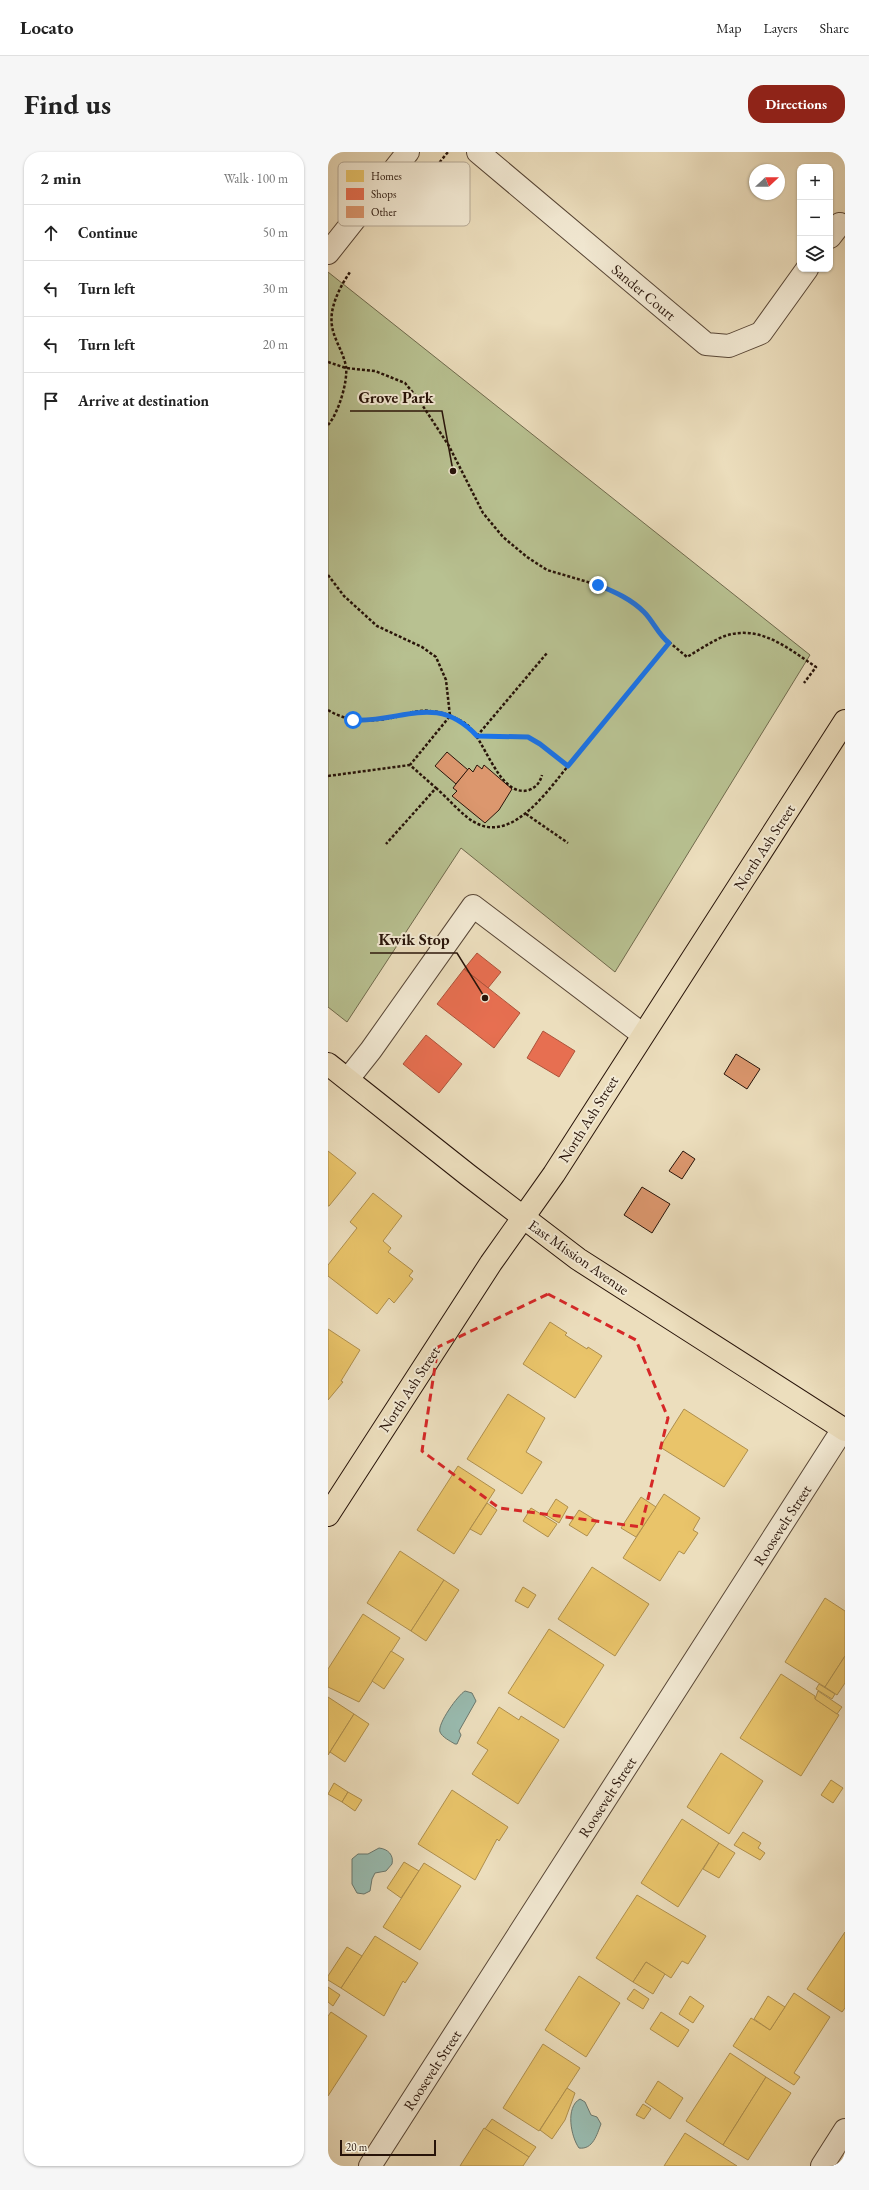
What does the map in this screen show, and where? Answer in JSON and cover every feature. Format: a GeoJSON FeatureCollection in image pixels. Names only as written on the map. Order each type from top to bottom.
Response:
{"type":"FeatureCollection","features":[{"type":"Feature","properties":{"kind":"main road","name":"North Ash Street"},"geometry":{"type":"LineString","coordinates":[[328,1515],[490,1263],[554,1174],[642,1034],[845,721]]}},
{"type":"Feature","properties":{"kind":"main road","name":"East Mission Avenue"},"geometry":{"type":"LineString","coordinates":[[328,1064],[523,1218],[578,1259],[844,1429]]}},
{"type":"Feature","properties":{"kind":"street"},"geometry":{"type":"LineString","coordinates":[[400,162],[408,152]]}},
{"type":"Feature","properties":{"kind":"street","name":"Sander Court"},"geometry":{"type":"LineString","coordinates":[[478,152],[706,344],[729,346],[761,334],[805,272]]}},
{"type":"Feature","properties":{"kind":"street"},"geometry":{"type":"LineString","coordinates":[[328,253],[349,226]]}},
{"type":"Feature","properties":{"kind":"street"},"geometry":{"type":"LineString","coordinates":[[348,1079],[371,1050],[473,906],[642,1034]]}},
{"type":"Feature","properties":{"kind":"street","name":"Roosevelt Street"},"geometry":{"type":"LineString","coordinates":[[370,2166],[844,1429]]}},
{"type":"Feature","properties":{"kind":"street"},"geometry":{"type":"LineString","coordinates":[[822,2166],[845,2130]]}},
{"type":"Feature","properties":{"kind":"path"},"geometry":{"type":"LineString","coordinates":[[440,162],[448,152]]}},
{"type":"Feature","properties":{"kind":"path"},"geometry":{"type":"LineString","coordinates":[[328,425],[333,419],[343,393],[346,368],[332,326],[333,306],[342,284],[353,269]]}},
{"type":"Feature","properties":{"kind":"path"},"geometry":{"type":"LineString","coordinates":[[328,362],[346,368],[375,370],[405,383],[419,400],[449,446],[483,513],[504,537],[527,557],[548,570],[598,585],[627,598],[644,612],[669,643],[687,657],[725,636],[747,633],[768,637],[816,668],[804,683]]}},
{"type":"Feature","properties":{"kind":"path"},"geometry":{"type":"LineString","coordinates":[[328,575],[344,596],[377,626],[422,647],[436,657],[446,680],[450,716],[410,765],[328,776]]}},
{"type":"Feature","properties":{"kind":"path"},"geometry":{"type":"LineString","coordinates":[[410,765],[476,823],[488,828],[507,824],[526,814],[568,766],[669,643]]}},
{"type":"Feature","properties":{"kind":"path"},"geometry":{"type":"LineString","coordinates":[[477,736],[546,653]]}},
{"type":"Feature","properties":{"kind":"path"},"geometry":{"type":"LineString","coordinates":[[328,710],[342,718],[365,721],[382,720],[419,711],[450,716],[466,724],[477,736],[489,759],[511,787],[518,791],[531,789],[537,786],[542,775]]}},
{"type":"Feature","properties":{"kind":"path"},"geometry":{"type":"LineString","coordinates":[[477,736],[528,737],[540,744],[568,766]]}},
{"type":"Feature","properties":{"kind":"path"},"geometry":{"type":"LineString","coordinates":[[386,844],[436,788]]}},
{"type":"Feature","properties":{"kind":"path"},"geometry":{"type":"LineString","coordinates":[[526,814],[568,842]]}},
{"type":"Feature","properties":{"kind":"highlighted area"},"geometry":{"type":"Polygon","coordinates":[[[548,1294],[636,1340],[668,1418],[641,1527],[499,1508],[422,1451],[438,1347],[548,1294]]]}},
{"type":"Feature","properties":{"kind":"green space"},"geometry":{"type":"Polygon","coordinates":[[[328,272],[810,655],[615,972],[461,848],[347,1022],[328,1007],[328,272]]]}},
{"type":"Feature","properties":{"kind":"water"},"geometry":{"type":"Polygon","coordinates":[[[465,1691],[472,1693],[476,1701],[459,1731],[461,1735],[457,1744],[455,1744],[442,1736],[440,1728],[449,1710],[465,1691]]]}},
{"type":"Feature","properties":{"kind":"water"},"geometry":{"type":"Polygon","coordinates":[[[379,1848],[390,1853],[392,1864],[386,1871],[375,1873],[372,1879],[370,1891],[364,1894],[357,1893],[352,1884],[352,1859],[358,1854],[368,1854],[379,1848]]]}},
{"type":"Feature","properties":{"kind":"water"},"geometry":{"type":"Polygon","coordinates":[[[580,2099],[585,2102],[591,2115],[597,2117],[601,2124],[594,2140],[591,2144],[584,2148],[579,2148],[576,2143],[571,2122],[572,2108],[580,2099]]]}},
{"type":"Feature","properties":{"kind":"building: Homes"},"geometry":{"type":"Polygon","coordinates":[[[328,1151],[356,1173],[329,1206],[328,1206],[328,1151]]]}},
{"type":"Feature","properties":{"kind":"building: Homes"},"geometry":{"type":"Polygon","coordinates":[[[373,1193],[402,1216],[383,1241],[391,1248],[388,1252],[413,1271],[409,1276],[413,1279],[394,1303],[389,1298],[377,1314],[328,1276],[328,1265],[357,1228],[350,1222],[373,1193]]]}},
{"type":"Feature","properties":{"kind":"building: Homes"},"geometry":{"type":"Polygon","coordinates":[[[550,1322],[567,1333],[565,1335],[587,1349],[588,1347],[602,1356],[575,1398],[523,1364],[550,1322]]]}},
{"type":"Feature","properties":{"kind":"building: Homes"},"geometry":{"type":"Polygon","coordinates":[[[328,1329],[360,1350],[341,1381],[343,1382],[328,1400],[328,1329]]]}},
{"type":"Feature","properties":{"kind":"building: Homes"},"geometry":{"type":"Polygon","coordinates":[[[508,1394],[545,1418],[526,1452],[542,1462],[522,1494],[467,1459],[508,1394]]]}},
{"type":"Feature","properties":{"kind":"building: Homes"},"geometry":{"type":"Polygon","coordinates":[[[684,1409],[748,1450],[724,1487],[660,1447],[684,1409]]]}},
{"type":"Feature","properties":{"kind":"building: Homes"},"geometry":{"type":"Polygon","coordinates":[[[458,1466],[495,1490],[454,1554],[417,1530],[458,1466]]]}},
{"type":"Feature","properties":{"kind":"building: Homes"},"geometry":{"type":"Polygon","coordinates":[[[664,1494],[700,1518],[693,1530],[698,1533],[684,1554],[679,1551],[660,1581],[623,1558],[664,1494]]]}},
{"type":"Feature","properties":{"kind":"building: Homes"},"geometry":{"type":"Polygon","coordinates":[[[641,1497],[656,1507],[636,1537],[621,1528],[641,1497]]]}},
{"type":"Feature","properties":{"kind":"building: Homes"},"geometry":{"type":"Polygon","coordinates":[[[556,1499],[568,1507],[559,1523],[546,1515],[556,1499]]]}},
{"type":"Feature","properties":{"kind":"building: Homes"},"geometry":{"type":"Polygon","coordinates":[[[487,1503],[497,1510],[481,1535],[470,1529],[487,1503]]]}},
{"type":"Feature","properties":{"kind":"building: Homes"},"geometry":{"type":"Polygon","coordinates":[[[531,1508],[557,1524],[548,1537],[523,1521],[531,1508]]]}},
{"type":"Feature","properties":{"kind":"building: Homes"},"geometry":{"type":"Polygon","coordinates":[[[579,1510],[597,1521],[587,1536],[569,1525],[579,1510]]]}},
{"type":"Feature","properties":{"kind":"building: Homes"},"geometry":{"type":"Polygon","coordinates":[[[400,1551],[444,1580],[411,1631],[367,1603],[400,1551]]]}},
{"type":"Feature","properties":{"kind":"building: Homes"},"geometry":{"type":"Polygon","coordinates":[[[592,1567],[649,1604],[615,1656],[558,1619],[592,1567]]]}},
{"type":"Feature","properties":{"kind":"building: Homes"},"geometry":{"type":"Polygon","coordinates":[[[444,1580],[459,1590],[426,1641],[411,1631],[444,1580]]]}},
{"type":"Feature","properties":{"kind":"building: Homes"},"geometry":{"type":"Polygon","coordinates":[[[523,1587],[536,1595],[528,1608],[515,1601],[523,1587]]]}},
{"type":"Feature","properties":{"kind":"building: Homes"},"geometry":{"type":"Polygon","coordinates":[[[825,1598],[845,1611],[845,1656],[825,1687],[785,1662],[825,1598]]]}},
{"type":"Feature","properties":{"kind":"building: Homes"},"geometry":{"type":"Polygon","coordinates":[[[363,1614],[400,1638],[359,1702],[328,1687],[328,1669],[363,1614]]]}},
{"type":"Feature","properties":{"kind":"building: Homes"},"geometry":{"type":"Polygon","coordinates":[[[549,1629],[604,1665],[564,1728],[508,1693],[549,1629]]]}},
{"type":"Feature","properties":{"kind":"building: Homes"},"geometry":{"type":"Polygon","coordinates":[[[391,1651],[404,1659],[384,1689],[372,1681],[391,1651]]]}},
{"type":"Feature","properties":{"kind":"building: Homes"},"geometry":{"type":"Polygon","coordinates":[[[845,1656],[845,1683],[837,1695],[825,1687],[845,1656]]]}},
{"type":"Feature","properties":{"kind":"building: Homes"},"geometry":{"type":"Polygon","coordinates":[[[781,1674],[815,1696],[815,1699],[839,1715],[801,1776],[740,1738],[781,1674]]]}},
{"type":"Feature","properties":{"kind":"building: Homes"},"geometry":{"type":"Polygon","coordinates":[[[819,1684],[835,1694],[832,1699],[816,1689],[819,1684]]]}},
{"type":"Feature","properties":{"kind":"building: Homes"},"geometry":{"type":"Polygon","coordinates":[[[818,1691],[842,1707],[837,1714],[815,1699],[818,1691]]]}},
{"type":"Feature","properties":{"kind":"building: Homes"},"geometry":{"type":"Polygon","coordinates":[[[328,1697],[354,1714],[328,1755],[328,1697]]]}},
{"type":"Feature","properties":{"kind":"building: Homes"},"geometry":{"type":"Polygon","coordinates":[[[499,1707],[519,1720],[521,1716],[559,1740],[518,1804],[472,1774],[488,1750],[477,1743],[499,1707]]]}},
{"type":"Feature","properties":{"kind":"building: Homes"},"geometry":{"type":"Polygon","coordinates":[[[354,1714],[369,1724],[345,1762],[330,1752],[354,1714]]]}},
{"type":"Feature","properties":{"kind":"building: Homes"},"geometry":{"type":"Polygon","coordinates":[[[721,1753],[763,1781],[729,1834],[687,1807],[721,1753]]]}},
{"type":"Feature","properties":{"kind":"building: Homes"},"geometry":{"type":"Polygon","coordinates":[[[831,1780],[843,1788],[833,1803],[821,1795],[831,1780]]]}},
{"type":"Feature","properties":{"kind":"building: Homes"},"geometry":{"type":"Polygon","coordinates":[[[334,1783],[348,1792],[342,1802],[328,1794],[334,1783]]]}},
{"type":"Feature","properties":{"kind":"building: Homes"},"geometry":{"type":"Polygon","coordinates":[[[452,1790],[508,1827],[499,1841],[497,1839],[475,1880],[418,1844],[452,1790]]]}},
{"type":"Feature","properties":{"kind":"building: Homes"},"geometry":{"type":"Polygon","coordinates":[[[348,1792],[362,1800],[355,1811],[342,1802],[348,1792]]]}},
{"type":"Feature","properties":{"kind":"building: Homes"},"geometry":{"type":"Polygon","coordinates":[[[682,1819],[719,1843],[678,1907],[641,1883],[682,1819]]]}},
{"type":"Feature","properties":{"kind":"building: Homes"},"geometry":{"type":"Polygon","coordinates":[[[743,1832],[761,1843],[758,1848],[765,1853],[760,1860],[734,1845],[743,1832]]]}},
{"type":"Feature","properties":{"kind":"building: Homes"},"geometry":{"type":"Polygon","coordinates":[[[719,1843],[735,1853],[719,1878],[703,1869],[719,1843]]]}},
{"type":"Feature","properties":{"kind":"building: Homes"},"geometry":{"type":"Polygon","coordinates":[[[404,1862],[419,1871],[401,1898],[387,1888],[404,1862]]]}},
{"type":"Feature","properties":{"kind":"building: Homes"},"geometry":{"type":"Polygon","coordinates":[[[424,1863],[461,1886],[420,1950],[383,1927],[424,1863]]]}},
{"type":"Feature","properties":{"kind":"building: Homes"},"geometry":{"type":"Polygon","coordinates":[[[637,1895],[706,1936],[688,1964],[682,1961],[671,1978],[646,1962],[633,1982],[596,1958],[637,1895]]]}},
{"type":"Feature","properties":{"kind":"building: Homes"},"geometry":{"type":"Polygon","coordinates":[[[845,1932],[845,2008],[842,2012],[807,1989],[845,1932]]]}},
{"type":"Feature","properties":{"kind":"building: Homes"},"geometry":{"type":"Polygon","coordinates":[[[375,1936],[418,1963],[405,1983],[403,1981],[384,2016],[341,1988],[375,1936]]]}},
{"type":"Feature","properties":{"kind":"building: Homes"},"geometry":{"type":"Polygon","coordinates":[[[347,1947],[362,1956],[341,1988],[328,1980],[328,1976],[347,1947]]]}},
{"type":"Feature","properties":{"kind":"building: Homes"},"geometry":{"type":"Polygon","coordinates":[[[646,1962],[665,1974],[653,1994],[633,1982],[646,1962]]]}},
{"type":"Feature","properties":{"kind":"building: Homes"},"geometry":{"type":"Polygon","coordinates":[[[579,1976],[620,2003],[586,2057],[545,2030],[579,1976]]]}},
{"type":"Feature","properties":{"kind":"building: Homes"},"geometry":{"type":"Polygon","coordinates":[[[328,1987],[340,1995],[333,2006],[328,2002],[328,1987]]]}},
{"type":"Feature","properties":{"kind":"building: Homes"},"geometry":{"type":"Polygon","coordinates":[[[634,1989],[649,1999],[643,2009],[627,1999],[634,1989]]]}},
{"type":"Feature","properties":{"kind":"building: Homes"},"geometry":{"type":"Polygon","coordinates":[[[794,1993],[830,2017],[794,2073],[800,2077],[794,2085],[733,2046],[751,2018],[770,2030],[794,1993]]]}},
{"type":"Feature","properties":{"kind":"building: Homes"},"geometry":{"type":"Polygon","coordinates":[[[690,1996],[704,2006],[693,2023],[679,2014],[690,1996]]]}},
{"type":"Feature","properties":{"kind":"building: Homes"},"geometry":{"type":"Polygon","coordinates":[[[768,1996],[785,2007],[770,2030],[754,2019],[768,1996]]]}},
{"type":"Feature","properties":{"kind":"building: Homes"},"geometry":{"type":"Polygon","coordinates":[[[331,2012],[367,2036],[328,2096],[328,2016],[331,2012]]]}},
{"type":"Feature","properties":{"kind":"building: Homes"},"geometry":{"type":"Polygon","coordinates":[[[661,2012],[689,2030],[678,2047],[650,2029],[661,2012]]]}},
{"type":"Feature","properties":{"kind":"building: Homes"},"geometry":{"type":"Polygon","coordinates":[[[543,2044],[580,2068],[539,2131],[503,2108],[543,2044]]]}},
{"type":"Feature","properties":{"kind":"building: Homes"},"geometry":{"type":"Polygon","coordinates":[[[730,2053],[766,2077],[723,2145],[686,2121],[730,2053]]]}},
{"type":"Feature","properties":{"kind":"building: Homes"},"geometry":{"type":"Polygon","coordinates":[[[766,2077],[791,2093],[748,2160],[723,2145],[766,2077]]]}},
{"type":"Feature","properties":{"kind":"building: Homes"},"geometry":{"type":"Polygon","coordinates":[[[658,2081],[683,2098],[670,2119],[645,2102],[658,2081]]]}},
{"type":"Feature","properties":{"kind":"building: Homes"},"geometry":{"type":"Polygon","coordinates":[[[567,2088],[575,2093],[565,2120],[552,2139],[540,2130],[567,2088]]]}},
{"type":"Feature","properties":{"kind":"building: Homes"},"geometry":{"type":"Polygon","coordinates":[[[643,2104],[651,2109],[644,2119],[636,2115],[643,2104]]]}},
{"type":"Feature","properties":{"kind":"building: Homes"},"geometry":{"type":"Polygon","coordinates":[[[492,2119],[536,2147],[529,2157],[485,2129],[492,2119]]]}},
{"type":"Feature","properties":{"kind":"building: Homes"},"geometry":{"type":"Polygon","coordinates":[[[484,2128],[529,2157],[523,2166],[460,2166],[484,2128]]]}},
{"type":"Feature","properties":{"kind":"building: Homes"},"geometry":{"type":"Polygon","coordinates":[[[685,2133],[737,2166],[664,2166],[685,2133]]]}},
{"type":"Feature","properties":{"kind":"building: Shops"},"geometry":{"type":"Polygon","coordinates":[[[477,953],[501,972],[488,988],[464,969],[477,953]]]}},
{"type":"Feature","properties":{"kind":"building: Shops"},"geometry":{"type":"Polygon","coordinates":[[[464,969],[520,1013],[494,1048],[437,1004],[464,969]]]}},
{"type":"Feature","properties":{"kind":"building: Shops"},"geometry":{"type":"Polygon","coordinates":[[[543,1031],[575,1051],[559,1077],[527,1058],[543,1031]]]}},
{"type":"Feature","properties":{"kind":"building: Shops"},"geometry":{"type":"Polygon","coordinates":[[[426,1035],[462,1064],[439,1093],[403,1064],[426,1035]]]}},
{"type":"Feature","properties":{"kind":"building: Other"},"geometry":{"type":"Polygon","coordinates":[[[447,752],[468,770],[456,784],[435,766],[447,752]]]}},
{"type":"Feature","properties":{"kind":"building: Other"},"geometry":{"type":"Polygon","coordinates":[[[477,765],[482,769],[484,765],[512,789],[499,810],[485,823],[452,796],[457,791],[453,788],[456,784],[469,768],[473,772],[477,765]]]}},
{"type":"Feature","properties":{"kind":"building: Other"},"geometry":{"type":"Polygon","coordinates":[[[736,1054],[760,1069],[747,1089],[724,1074],[736,1054]]]}},
{"type":"Feature","properties":{"kind":"building: Other"},"geometry":{"type":"Polygon","coordinates":[[[683,1151],[695,1159],[682,1179],[669,1171],[683,1151]]]}},
{"type":"Feature","properties":{"kind":"building: Other"},"geometry":{"type":"Polygon","coordinates":[[[642,1187],[670,1204],[652,1233],[624,1215],[642,1187]]]}},
{"type":"Feature","properties":{"kind":"place","name":"Grove Park"},"geometry":{"type":"Point","coordinates":[453,471]}},
{"type":"Feature","properties":{"kind":"place","name":"Kwik Stop"},"geometry":{"type":"Point","coordinates":[485,998]}},
{"type":"Feature","properties":{"kind":"route"},"geometry":{"type":"LineString","coordinates":[[353,720],[382,720],[419,711],[437,712],[450,716],[466,724],[477,736],[528,737],[540,744],[568,766],[669,643],[644,612],[627,598],[598,585]]}}]}
